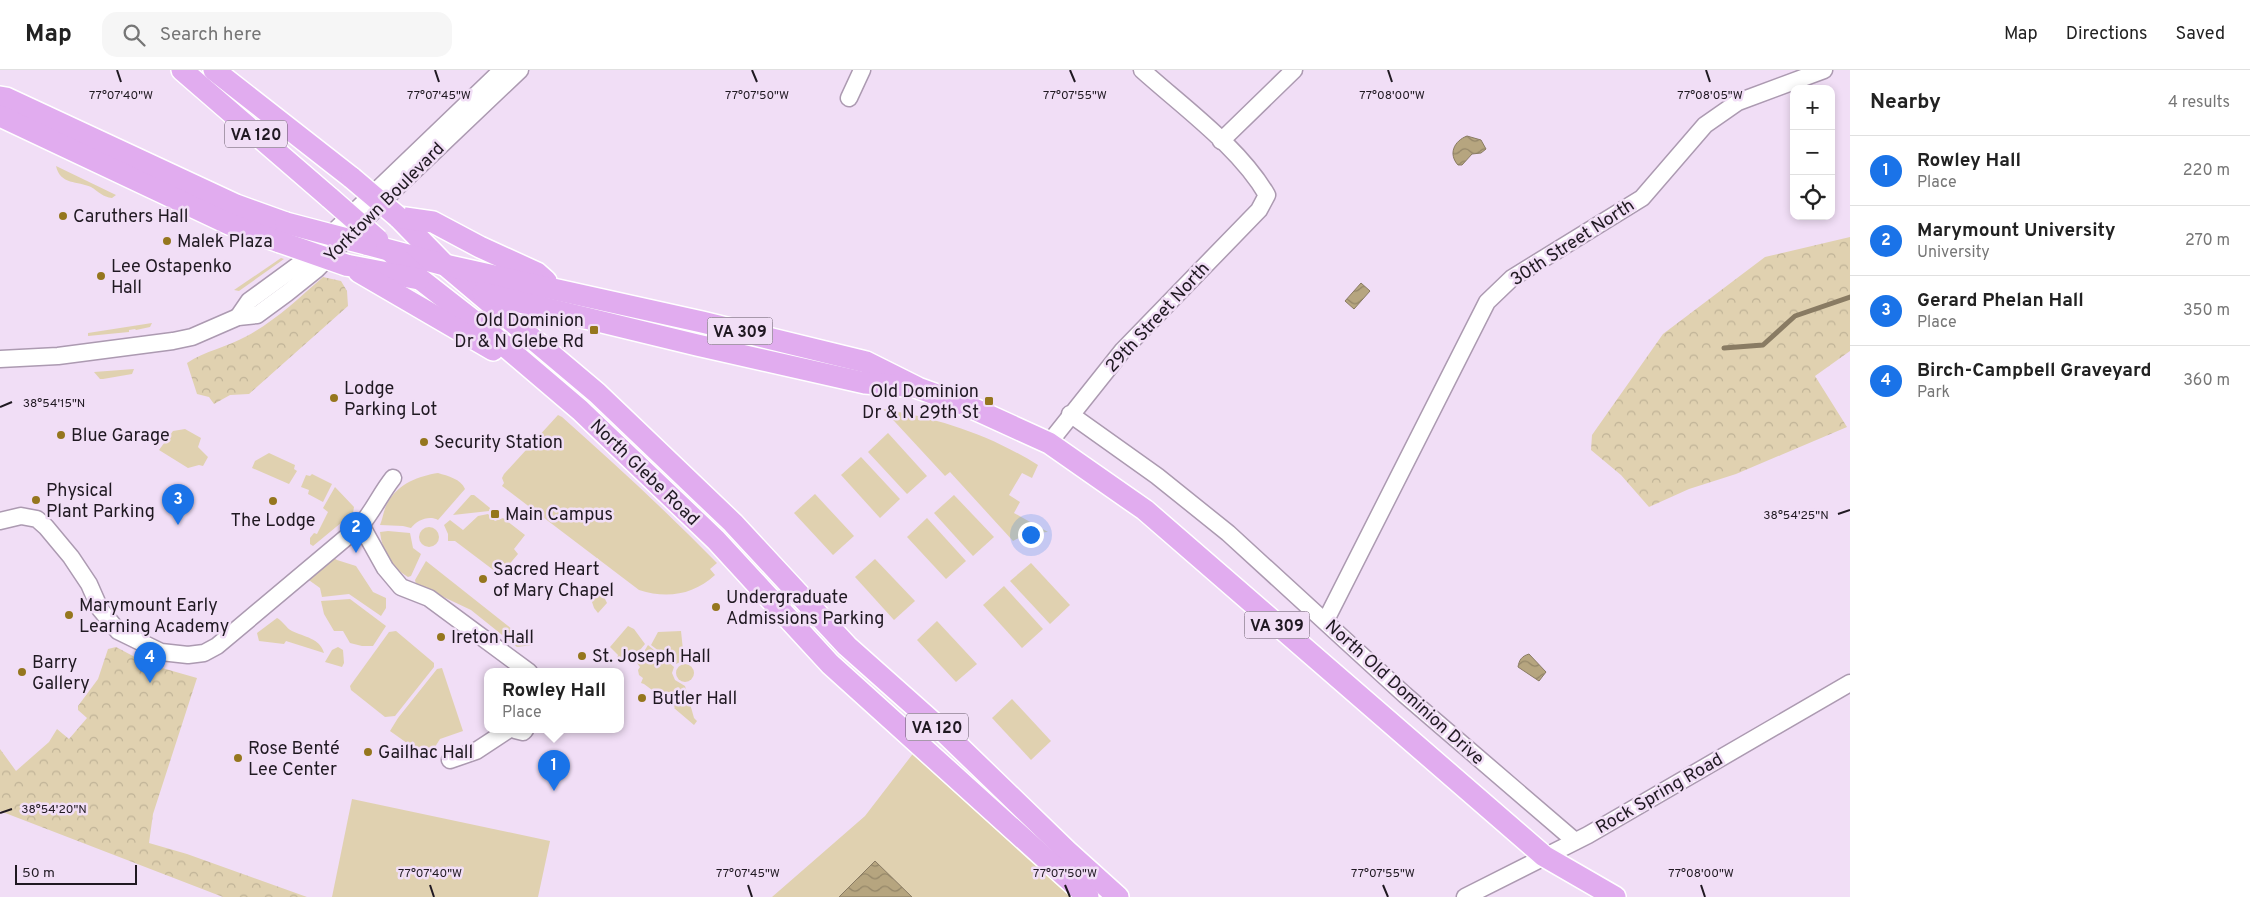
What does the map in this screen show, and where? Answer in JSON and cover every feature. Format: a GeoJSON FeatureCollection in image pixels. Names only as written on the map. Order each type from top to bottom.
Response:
{"type":"FeatureCollection","features":[{"type":"Feature","properties":{"kind":"main road","name":"North Glebe Road"},"geometry":{"type":"LineString","coordinates":[[182,70],[330,198],[378,244],[526,363],[580,410],[716,540],[830,664],[1088,897]]}},
{"type":"Feature","properties":{"kind":"main road","name":"North Glebe Road"},"geometry":{"type":"LineString","coordinates":[[214,70],[352,178],[398,217],[445,265],[597,393],[733,523],[847,646],[946,734],[1067,851],[1118,897]]}},
{"type":"Feature","properties":{"kind":"main road","name":"VA 309"},"geometry":{"type":"LineString","coordinates":[[0,98],[6,98],[236,205],[346,265],[420,279],[689,343],[865,382],[918,388]]}},
{"type":"Feature","properties":{"kind":"main road","name":"VA 309"},"geometry":{"type":"LineString","coordinates":[[0,116],[229,224],[378,244],[445,265],[832,352],[866,362],[918,388],[970,407],[1049,443],[1145,510],[1544,856],[1615,897]]}},
{"type":"Feature","properties":{"kind":"main road"},"geometry":{"type":"LineString","coordinates":[[398,217],[434,222],[537,273],[556,290]]}},
{"type":"Feature","properties":{"kind":"main road"},"geometry":{"type":"LineString","coordinates":[[346,265],[492,350],[526,363]]}},
{"type":"Feature","properties":{"kind":"street","name":"Yorktown Boulevard"},"geometry":{"type":"LineString","coordinates":[[238,317],[248,301],[301,263],[502,70]]}},
{"type":"Feature","properties":{"kind":"street","name":"Yorktown Boulevard"},"geometry":{"type":"LineString","coordinates":[[0,359],[58,356],[173,341],[192,337],[238,317],[257,315],[317,269],[398,186],[520,70]]}},
{"type":"Feature","properties":{"kind":"street"},"geometry":{"type":"LineString","coordinates":[[849,98],[862,70]]}},
{"type":"Feature","properties":{"kind":"street"},"geometry":{"type":"LineString","coordinates":[[1142,70],[1221,141],[1294,70]]}},
{"type":"Feature","properties":{"kind":"street","name":"30th Street North"},"geometry":{"type":"LineString","coordinates":[[1326,620],[1487,302],[1512,278],[1642,198],[1705,125],[1738,102],[1824,70]]}},
{"type":"Feature","properties":{"kind":"street","name":"29th Street North"},"geometry":{"type":"LineString","coordinates":[[1049,443],[1070,414],[1123,350],[1260,210],[1267,195],[1258,180],[1221,141]]}},
{"type":"Feature","properties":{"kind":"street","name":"North Old Dominion Drive"},"geometry":{"type":"LineString","coordinates":[[1070,414],[1157,476],[1228,533],[1326,620],[1405,695],[1575,841]]}},
{"type":"Feature","properties":{"kind":"street"},"geometry":{"type":"LineString","coordinates":[[0,521],[21,516],[37,519],[71,557],[89,584],[100,609],[118,631],[162,652],[188,655],[204,653],[217,646],[361,525],[371,513],[382,492],[393,478]]}},
{"type":"Feature","properties":{"kind":"street"},"geometry":{"type":"LineString","coordinates":[[361,525],[385,568],[401,587],[429,598],[524,668]]}},
{"type":"Feature","properties":{"kind":"street","name":"Rock Spring Road"},"geometry":{"type":"LineString","coordinates":[[1465,897],[1575,841],[1850,683]]}},
{"type":"Feature","properties":{"kind":"street"},"geometry":{"type":"LineString","coordinates":[[450,760],[476,751],[503,733]]}},
{"type":"Feature","properties":{"kind":"green space"},"geometry":{"type":"Polygon","coordinates":[[[56,166],[116,195],[112,198],[91,187],[65,179],[58,172],[56,166]]]}},
{"type":"Feature","properties":{"kind":"green space"},"geometry":{"type":"Polygon","coordinates":[[[1850,237],[1850,351],[1815,376],[1847,427],[1736,474],[1689,489],[1649,507],[1621,475],[1591,450],[1592,435],[1663,334],[1765,257],[1850,237]]]}},
{"type":"Feature","properties":{"kind":"green space"},"geometry":{"type":"Polygon","coordinates":[[[281,258],[284,259],[239,291],[234,290],[281,258]]]}},
{"type":"Feature","properties":{"kind":"green space"},"geometry":{"type":"Polygon","coordinates":[[[323,277],[341,281],[347,291],[348,306],[249,394],[230,395],[214,404],[209,397],[197,394],[187,363],[257,330],[286,309],[323,277]]]}},
{"type":"Feature","properties":{"kind":"green space"},"geometry":{"type":"Polygon","coordinates":[[[152,323],[150,327],[129,330],[129,332],[88,336],[88,333],[152,323]]]}},
{"type":"Feature","properties":{"kind":"green space"},"geometry":{"type":"Polygon","coordinates":[[[134,369],[132,374],[103,379],[100,379],[94,372],[134,369]]]}},
{"type":"Feature","properties":{"kind":"green space"},"geometry":{"type":"Polygon","coordinates":[[[883,409],[963,429],[1001,445],[1038,465],[1032,478],[1022,473],[1009,495],[1020,502],[1014,513],[1048,532],[1026,534],[1013,541],[950,472],[945,476],[883,409]]]}},
{"type":"Feature","properties":{"kind":"green space"},"geometry":{"type":"Polygon","coordinates":[[[558,415],[641,488],[717,563],[710,569],[715,575],[698,587],[679,593],[660,594],[639,590],[502,486],[504,474],[558,415]]]}},
{"type":"Feature","properties":{"kind":"green space"},"geometry":{"type":"Polygon","coordinates":[[[185,429],[201,438],[198,447],[208,457],[203,466],[199,465],[188,468],[159,450],[173,431],[185,429]]]}},
{"type":"Feature","properties":{"kind":"green space"},"geometry":{"type":"Polygon","coordinates":[[[888,433],[927,476],[907,494],[868,452],[888,433]]]}},
{"type":"Feature","properties":{"kind":"green space"},"geometry":{"type":"Polygon","coordinates":[[[269,453],[295,465],[294,469],[297,471],[289,484],[252,468],[255,461],[269,453]]]}},
{"type":"Feature","properties":{"kind":"green space"},"geometry":{"type":"Polygon","coordinates":[[[861,457],[900,499],[880,518],[841,475],[861,457]]]}},
{"type":"Feature","properties":{"kind":"green space"},"geometry":{"type":"Polygon","coordinates":[[[438,473],[457,480],[465,489],[438,520],[431,518],[423,519],[411,528],[380,525],[387,504],[398,490],[417,478],[438,473]]]}},
{"type":"Feature","properties":{"kind":"green space"},"geometry":{"type":"Polygon","coordinates":[[[312,474],[332,484],[323,502],[308,494],[309,490],[301,487],[306,475],[310,476],[312,474]]]}},
{"type":"Feature","properties":{"kind":"green space"},"geometry":{"type":"Polygon","coordinates":[[[335,487],[354,507],[353,513],[313,546],[310,544],[310,538],[314,533],[317,534],[328,512],[323,508],[335,487]]]}},
{"type":"Feature","properties":{"kind":"green space"},"geometry":{"type":"Polygon","coordinates":[[[815,494],[854,536],[833,555],[794,513],[815,494]]]}},
{"type":"Feature","properties":{"kind":"green space"},"geometry":{"type":"Polygon","coordinates":[[[471,495],[474,495],[490,508],[489,511],[453,515],[471,495]]]}},
{"type":"Feature","properties":{"kind":"green space"},"geometry":{"type":"Polygon","coordinates":[[[954,495],[994,537],[973,556],[934,513],[954,495]]]}},
{"type":"Feature","properties":{"kind":"green space"},"geometry":{"type":"Polygon","coordinates":[[[488,514],[495,521],[503,518],[525,535],[514,549],[518,554],[500,575],[455,541],[448,541],[448,534],[444,525],[450,520],[463,530],[478,516],[488,514]]]}},
{"type":"Feature","properties":{"kind":"green space"},"geometry":{"type":"Polygon","coordinates":[[[927,518],[966,561],[946,579],[907,537],[927,518]]]}},
{"type":"Feature","properties":{"kind":"green space"},"geometry":{"type":"Polygon","coordinates":[[[425,527],[433,527],[439,533],[439,541],[433,547],[425,547],[419,541],[419,533],[425,527]]]}},
{"type":"Feature","properties":{"kind":"green space"},"geometry":{"type":"Polygon","coordinates":[[[380,532],[410,533],[413,548],[421,554],[411,576],[408,577],[402,573],[388,558],[380,532]]]}},
{"type":"Feature","properties":{"kind":"green space"},"geometry":{"type":"Polygon","coordinates":[[[331,556],[356,566],[373,592],[386,598],[386,608],[381,616],[349,594],[322,597],[320,588],[306,578],[331,556]]]}},
{"type":"Feature","properties":{"kind":"green space"},"geometry":{"type":"Polygon","coordinates":[[[875,559],[915,601],[894,620],[855,577],[875,559]]]}},
{"type":"Feature","properties":{"kind":"green space"},"geometry":{"type":"Polygon","coordinates":[[[426,561],[532,645],[517,647],[471,610],[416,584],[415,580],[426,561]]]}},
{"type":"Feature","properties":{"kind":"green space"},"geometry":{"type":"Polygon","coordinates":[[[1031,563],[1070,605],[1050,624],[1010,581],[1031,563]]]}},
{"type":"Feature","properties":{"kind":"green space"},"geometry":{"type":"Polygon","coordinates":[[[1004,586],[1043,629],[1022,648],[983,605],[1004,586]]]}},
{"type":"Feature","properties":{"kind":"green space"},"geometry":{"type":"Polygon","coordinates":[[[594,588],[603,595],[607,603],[598,613],[590,596],[594,588]]]}},
{"type":"Feature","properties":{"kind":"green space"},"geometry":{"type":"Polygon","coordinates":[[[350,599],[386,626],[373,646],[350,643],[343,631],[334,631],[324,614],[321,601],[350,599]]]}},
{"type":"Feature","properties":{"kind":"green space"},"geometry":{"type":"Polygon","coordinates":[[[277,618],[292,631],[315,641],[324,653],[286,641],[284,644],[259,641],[257,633],[277,618]]]}},
{"type":"Feature","properties":{"kind":"green space"},"geometry":{"type":"Polygon","coordinates":[[[937,621],[977,664],[956,682],[917,640],[937,621]]]}},
{"type":"Feature","properties":{"kind":"green space"},"geometry":{"type":"Polygon","coordinates":[[[628,626],[634,629],[645,644],[631,661],[622,661],[617,659],[618,655],[610,647],[628,626]]]}},
{"type":"Feature","properties":{"kind":"green space"},"geometry":{"type":"Polygon","coordinates":[[[396,631],[434,663],[434,667],[395,716],[385,717],[351,690],[350,686],[389,632],[396,631]]]}},
{"type":"Feature","properties":{"kind":"green space"},"geometry":{"type":"Polygon","coordinates":[[[681,631],[684,660],[676,664],[651,645],[658,632],[681,631]]]}},
{"type":"Feature","properties":{"kind":"green space"},"geometry":{"type":"Polygon","coordinates":[[[648,645],[674,667],[672,673],[675,680],[685,686],[694,718],[697,721],[694,725],[675,707],[641,683],[643,678],[639,675],[638,670],[640,667],[637,663],[648,645]]]}},
{"type":"Feature","properties":{"kind":"green space"},"geometry":{"type":"Polygon","coordinates":[[[116,647],[148,664],[197,678],[153,814],[149,843],[187,854],[307,897],[223,897],[0,811],[0,749],[16,771],[49,742],[57,729],[69,739],[87,718],[78,710],[78,706],[98,679],[108,649],[116,647]]]}},
{"type":"Feature","properties":{"kind":"green space"},"geometry":{"type":"Polygon","coordinates":[[[338,647],[343,650],[344,663],[342,667],[325,662],[332,650],[338,647]]]}},
{"type":"Feature","properties":{"kind":"green space"},"geometry":{"type":"Polygon","coordinates":[[[685,664],[691,667],[694,673],[691,679],[685,682],[679,679],[676,673],[679,667],[685,664]]]}},
{"type":"Feature","properties":{"kind":"green space"},"geometry":{"type":"Polygon","coordinates":[[[442,668],[463,731],[440,739],[428,758],[390,731],[437,669],[442,668]]]}},
{"type":"Feature","properties":{"kind":"green space"},"geometry":{"type":"Polygon","coordinates":[[[1012,699],[1051,741],[1031,760],[992,718],[1012,699]]]}},
{"type":"Feature","properties":{"kind":"green space"},"geometry":{"type":"Polygon","coordinates":[[[915,751],[930,767],[1072,897],[772,897],[865,816],[915,751]]]}},
{"type":"Feature","properties":{"kind":"green space"},"geometry":{"type":"Polygon","coordinates":[[[352,799],[550,841],[538,897],[332,897],[352,799]]]}},
{"type":"Feature","properties":{"kind":"water"},"geometry":{"type":"Polygon","coordinates":[[[1467,136],[1481,140],[1486,149],[1481,153],[1472,154],[1462,165],[1458,165],[1453,157],[1454,148],[1462,138],[1467,136]]]}},
{"type":"Feature","properties":{"kind":"water"},"geometry":{"type":"Polygon","coordinates":[[[1361,283],[1370,291],[1354,309],[1345,301],[1361,283]]]}},
{"type":"Feature","properties":{"kind":"water"},"geometry":{"type":"Polygon","coordinates":[[[1529,654],[1546,672],[1539,681],[1518,667],[1521,659],[1529,654]]]}},
{"type":"Feature","properties":{"kind":"water"},"geometry":{"type":"Polygon","coordinates":[[[875,861],[912,897],[839,897],[875,861]]]}},
{"type":"Feature","properties":{"kind":"waterway"},"geometry":{"type":"LineString","coordinates":[[1724,348],[1763,345],[1795,316],[1850,297]]}},
{"type":"Feature","properties":{"kind":"place","name":"Caruthers Hall"},"geometry":{"type":"Point","coordinates":[63,216]}},
{"type":"Feature","properties":{"kind":"place","name":"Malek Plaza"},"geometry":{"type":"Point","coordinates":[167,241]}},
{"type":"Feature","properties":{"kind":"place","name":"Lee Ostapenko Hall"},"geometry":{"type":"Point","coordinates":[101,276]}},
{"type":"Feature","properties":{"kind":"place","name":"Old Dominion Dr & N Glebe Rd"},"geometry":{"type":"Point","coordinates":[594,330]}},
{"type":"Feature","properties":{"kind":"place","name":"Lodge Parking Lot"},"geometry":{"type":"Point","coordinates":[334,398]}},
{"type":"Feature","properties":{"kind":"place","name":"Old Dominion Dr & N 29th St"},"geometry":{"type":"Point","coordinates":[989,401]}},
{"type":"Feature","properties":{"kind":"place","name":"Blue Garage"},"geometry":{"type":"Point","coordinates":[61,435]}},
{"type":"Feature","properties":{"kind":"place","name":"Security Station"},"geometry":{"type":"Point","coordinates":[424,442]}},
{"type":"Feature","properties":{"kind":"place","name":"Physical Plant Parking"},"geometry":{"type":"Point","coordinates":[36,500]}},
{"type":"Feature","properties":{"kind":"place","name":"The Lodge"},"geometry":{"type":"Point","coordinates":[273,501]}},
{"type":"Feature","properties":{"kind":"place","name":"Main Campus"},"geometry":{"type":"Point","coordinates":[495,514]}},
{"type":"Feature","properties":{"kind":"place","name":"Gerard Phelan Hall"},"geometry":{"type":"Point","coordinates":[178,525]}},
{"type":"Feature","properties":{"kind":"place","name":"Marymount University"},"geometry":{"type":"Point","coordinates":[356,553]}},
{"type":"Feature","properties":{"kind":"place","name":"Sacred Heart of Mary Chapel"},"geometry":{"type":"Point","coordinates":[483,579]}},
{"type":"Feature","properties":{"kind":"place","name":"Undergraduate Admissions Parking"},"geometry":{"type":"Point","coordinates":[716,607]}},
{"type":"Feature","properties":{"kind":"place","name":"Marymount Early Learning Academy"},"geometry":{"type":"Point","coordinates":[69,615]}},
{"type":"Feature","properties":{"kind":"place","name":"Ireton Hall"},"geometry":{"type":"Point","coordinates":[441,637]}},
{"type":"Feature","properties":{"kind":"place","name":"St. Joseph Hall"},"geometry":{"type":"Point","coordinates":[582,656]}},
{"type":"Feature","properties":{"kind":"place","name":"Barry Gallery"},"geometry":{"type":"Point","coordinates":[22,672]}},
{"type":"Feature","properties":{"kind":"place","name":"Birch-Campbell Graveyard"},"geometry":{"type":"Point","coordinates":[150,683]}},
{"type":"Feature","properties":{"kind":"place","name":"Butler Hall"},"geometry":{"type":"Point","coordinates":[642,698]}},
{"type":"Feature","properties":{"kind":"place","name":"Gailhac Hall"},"geometry":{"type":"Point","coordinates":[368,752]}},
{"type":"Feature","properties":{"kind":"place","name":"Rose Benté Lee Center"},"geometry":{"type":"Point","coordinates":[238,758]}},
{"type":"Feature","properties":{"kind":"place","name":"Rowley Hall"},"geometry":{"type":"Point","coordinates":[554,791]}}]}
